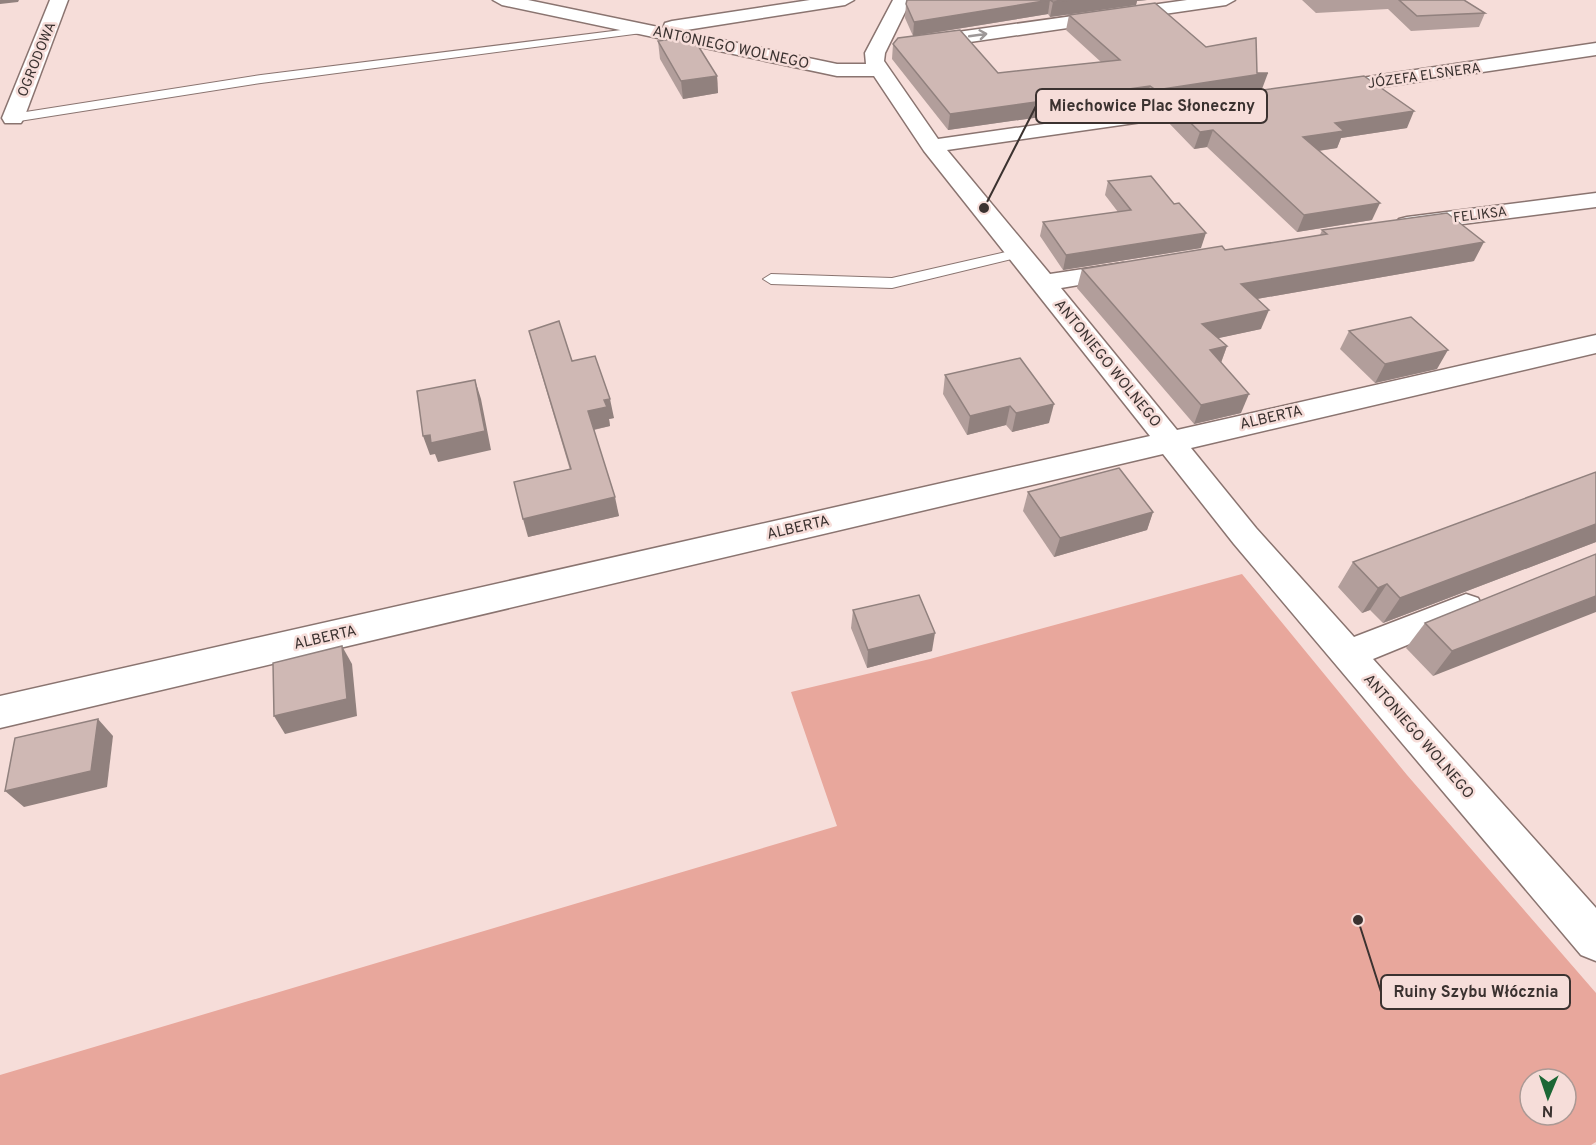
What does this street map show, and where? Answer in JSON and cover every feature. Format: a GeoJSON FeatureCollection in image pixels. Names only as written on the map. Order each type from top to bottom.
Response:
{"type":"FeatureCollection","features":[{"type":"Feature","properties":{"kind":"street","name":"OGRODOWA"},"geometry":{"type":"LineString","coordinates":[[13,118],[59,0]]}},
{"type":"Feature","properties":{"kind":"street","name":"ANTONIEGO WOLNEGO"},"geometry":{"type":"LineString","coordinates":[[502,0],[653,29],[837,70],[879,57],[932,146],[1245,536],[1596,940]]}},
{"type":"Feature","properties":{"kind":"street"},"geometry":{"type":"LineString","coordinates":[[653,29],[845,0]]}},
{"type":"Feature","properties":{"kind":"street"},"geometry":{"type":"LineString","coordinates":[[879,57],[902,0]]}},
{"type":"Feature","properties":{"kind":"street"},"geometry":{"type":"LineString","coordinates":[[879,57],[900,46],[1226,0]]}},
{"type":"Feature","properties":{"kind":"street","name":"JÓZEFA ELSNERA"},"geometry":{"type":"LineString","coordinates":[[1305,92],[1596,49]]}},
{"type":"Feature","properties":{"kind":"street"},"geometry":{"type":"LineString","coordinates":[[932,146],[1235,102]]}},
{"type":"Feature","properties":{"kind":"street","name":"FELIKSA"},"geometry":{"type":"LineString","coordinates":[[1380,228],[1596,200]]}},
{"type":"Feature","properties":{"kind":"street"},"geometry":{"type":"LineString","coordinates":[[1044,284],[1148,266]]}},
{"type":"Feature","properties":{"kind":"street","name":"ALBERTA"},"geometry":{"type":"LineString","coordinates":[[0,712],[1170,440],[1596,344]]}},
{"type":"Feature","properties":{"kind":"street"},"geometry":{"type":"LineString","coordinates":[[1348,654],[1499,594]]}},
{"type":"Feature","properties":{"kind":"lane"},"geometry":{"type":"LineString","coordinates":[[13,118],[261,79],[653,29]]}},
{"type":"Feature","properties":{"kind":"lane"},"geometry":{"type":"LineString","coordinates":[[771,279],[892,283],[1018,253]]}},
{"type":"Feature","properties":{"kind":"shaded area"},"geometry":{"type":"Polygon","coordinates":[[[1242,574],[1407,775],[1596,993],[1596,1142],[1591,1145],[0,1145],[0,1075],[837,826],[791,692],[930,659],[1242,574]]]}},
{"type":"Feature","properties":{"kind":"building"},"geometry":{"type":"Polygon","coordinates":[[[907,0],[1050,0],[914,22],[906,4],[907,0]]]}},
{"type":"Feature","properties":{"kind":"building"},"geometry":{"type":"Polygon","coordinates":[[[1399,0],[1464,0],[1485,13],[1417,16],[1399,0]]]}},
{"type":"Feature","properties":{"kind":"building"},"geometry":{"type":"Polygon","coordinates":[[[1155,3],[1206,47],[1256,38],[1257,73],[1268,73],[1156,90],[1150,86],[950,114],[893,44],[898,38],[960,30],[998,73],[1120,60],[1069,15],[1155,3]]]}},
{"type":"Feature","properties":{"kind":"building"},"geometry":{"type":"Polygon","coordinates":[[[692,36],[717,76],[681,81],[658,41],[692,36]]]}},
{"type":"Feature","properties":{"kind":"building"},"geometry":{"type":"Polygon","coordinates":[[[1364,76],[1414,111],[1335,123],[1344,131],[1303,137],[1380,203],[1304,215],[1213,130],[1200,132],[1170,103],[1364,76]]]}},
{"type":"Feature","properties":{"kind":"building"},"geometry":{"type":"Polygon","coordinates":[[[1151,176],[1174,204],[1179,203],[1206,233],[1066,255],[1043,222],[1131,210],[1108,181],[1151,176]]]}},
{"type":"Feature","properties":{"kind":"building"},"geometry":{"type":"Polygon","coordinates":[[[1447,213],[1484,242],[1241,284],[1269,310],[1202,324],[1227,346],[1210,350],[1249,394],[1201,405],[1082,269],[1222,246],[1225,250],[1327,234],[1322,230],[1447,213]]]}},
{"type":"Feature","properties":{"kind":"building"},"geometry":{"type":"Polygon","coordinates":[[[1411,317],[1448,350],[1385,364],[1349,331],[1411,317]]]}},
{"type":"Feature","properties":{"kind":"building"},"geometry":{"type":"Polygon","coordinates":[[[559,321],[572,361],[595,356],[610,399],[604,400],[607,407],[588,411],[615,497],[523,519],[514,482],[571,469],[529,331],[559,321]]]}},
{"type":"Feature","properties":{"kind":"building"},"geometry":{"type":"Polygon","coordinates":[[[1020,358],[1054,404],[1016,413],[1010,406],[970,416],[945,375],[1020,358]]]}},
{"type":"Feature","properties":{"kind":"building"},"geometry":{"type":"Polygon","coordinates":[[[475,380],[485,431],[431,443],[430,435],[423,436],[417,391],[475,380]]]}},
{"type":"Feature","properties":{"kind":"building"},"geometry":{"type":"Polygon","coordinates":[[[1119,468],[1153,512],[1060,538],[1028,492],[1119,468]]]}},
{"type":"Feature","properties":{"kind":"building"},"geometry":{"type":"Polygon","coordinates":[[[1596,472],[1596,524],[1400,598],[1387,584],[1378,588],[1353,562],[1596,472]]]}},
{"type":"Feature","properties":{"kind":"building"},"geometry":{"type":"Polygon","coordinates":[[[1596,554],[1596,596],[1452,651],[1425,623],[1596,554]]]}},
{"type":"Feature","properties":{"kind":"building"},"geometry":{"type":"Polygon","coordinates":[[[919,595],[935,633],[868,650],[853,610],[919,595]]]}},
{"type":"Feature","properties":{"kind":"building"},"geometry":{"type":"Polygon","coordinates":[[[342,646],[347,699],[274,716],[273,663],[342,646]]]}},
{"type":"Feature","properties":{"kind":"building"},"geometry":{"type":"Polygon","coordinates":[[[98,719],[91,771],[5,791],[15,738],[98,719]]]}},
{"type":"Feature","properties":{"kind":"place","name":"Miechowice Plac Słoneczny"},"geometry":{"type":"Point","coordinates":[984,208]}},
{"type":"Feature","properties":{"kind":"place","name":"Ruiny Szybu Włócznia"},"geometry":{"type":"Point","coordinates":[1358,920]}}]}
